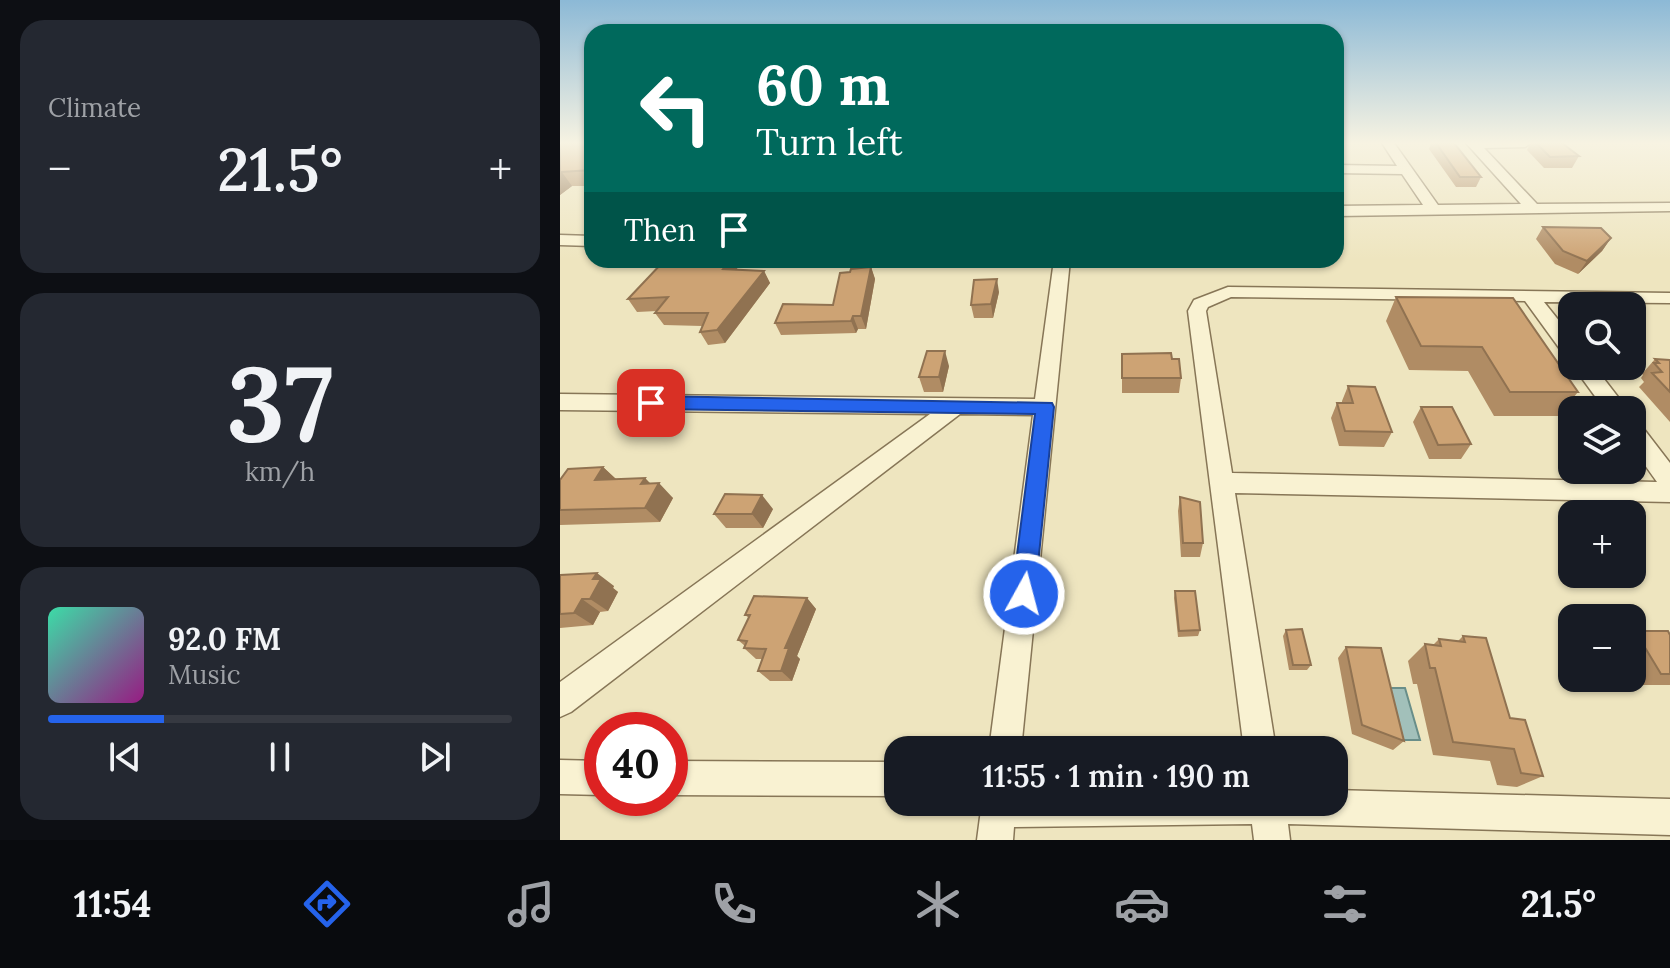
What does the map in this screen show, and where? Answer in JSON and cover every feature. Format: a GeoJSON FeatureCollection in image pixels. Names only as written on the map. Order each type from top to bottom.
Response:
{"type":"FeatureCollection","features":[{"type":"Feature","properties":{"kind":"street"},"geometry":{"type":"LineString","coordinates":[[1415,182],[1434,210]]}},
{"type":"Feature","properties":{"kind":"street"},"geometry":{"type":"LineString","coordinates":[[1509,182],[1533,209]]}},
{"type":"Feature","properties":{"kind":"street"},"geometry":{"type":"LineString","coordinates":[[1344,211],[1670,207]]}},
{"type":"Feature","properties":{"kind":"street"},"geometry":{"type":"LineString","coordinates":[[560,240],[584,241]]}},
{"type":"Feature","properties":{"kind":"street"},"geometry":{"type":"LineString","coordinates":[[1007,736],[1061,268]]}},
{"type":"Feature","properties":{"kind":"street"},"geometry":{"type":"LineString","coordinates":[[1258,736],[1197,311],[1206,299],[1228,292],[1670,298]]}},
{"type":"Feature","properties":{"kind":"street"},"geometry":{"type":"LineString","coordinates":[[1530,296],[1558,333]]}},
{"type":"Feature","properties":{"kind":"street"},"geometry":{"type":"LineString","coordinates":[[1594,380],[1606,396]]}},
{"type":"Feature","properties":{"kind":"street"},"geometry":{"type":"LineString","coordinates":[[560,402],[1045,407]]}},
{"type":"Feature","properties":{"kind":"street"},"geometry":{"type":"LineString","coordinates":[[560,701],[956,406]]}},
{"type":"Feature","properties":{"kind":"street"},"geometry":{"type":"LineString","coordinates":[[1646,449],[1670,481]]}},
{"type":"Feature","properties":{"kind":"street"},"geometry":{"type":"LineString","coordinates":[[1224,483],[1670,492]]}},
{"type":"Feature","properties":{"kind":"street"},"geometry":{"type":"LineString","coordinates":[[560,777],[584,778]]}},
{"type":"Feature","properties":{"kind":"street"},"geometry":{"type":"LineString","coordinates":[[688,778],[884,779]]}},
{"type":"Feature","properties":{"kind":"street"},"geometry":{"type":"LineString","coordinates":[[997,817],[1670,817]]}},
{"type":"Feature","properties":{"kind":"water"},"geometry":{"type":"Polygon","coordinates":[[[1386,688],[1405,688],[1420,740],[1401,740],[1386,688]]]}},
{"type":"Feature","properties":{"kind":"building"},"geometry":{"type":"Polygon","coordinates":[[[1543,227],[1601,228],[1611,238],[1587,261],[1563,251],[1543,227]]]}},
{"type":"Feature","properties":{"kind":"building"},"geometry":{"type":"Polygon","coordinates":[[[657,268],[764,271],[717,330],[700,332],[708,313],[655,313],[668,297],[628,299],[657,268]]]}},
{"type":"Feature","properties":{"kind":"building"},"geometry":{"type":"Polygon","coordinates":[[[871,268],[861,316],[853,316],[851,321],[775,323],[783,304],[833,305],[840,273],[850,272],[851,269],[871,268]]]}},
{"type":"Feature","properties":{"kind":"building"},"geometry":{"type":"Polygon","coordinates":[[[997,279],[991,304],[971,305],[974,280],[997,279]]]}},
{"type":"Feature","properties":{"kind":"building"},"geometry":{"type":"Polygon","coordinates":[[[1396,297],[1513,298],[1558,363],[1558,380],[1570,380],[1578,392],[1510,392],[1482,347],[1421,346],[1396,297]]]}},
{"type":"Feature","properties":{"kind":"building"},"geometry":{"type":"Polygon","coordinates":[[[927,351],[945,351],[939,377],[919,377],[927,351]]]}},
{"type":"Feature","properties":{"kind":"building"},"geometry":{"type":"Polygon","coordinates":[[[1171,353],[1172,359],[1179,359],[1181,378],[1122,378],[1122,354],[1171,353]]]}},
{"type":"Feature","properties":{"kind":"building"},"geometry":{"type":"Polygon","coordinates":[[[1655,359],[1670,360],[1670,392],[1652,373],[1662,372],[1654,363],[1659,363],[1655,359]]]}},
{"type":"Feature","properties":{"kind":"building"},"geometry":{"type":"Polygon","coordinates":[[[1348,386],[1375,387],[1392,432],[1345,431],[1337,403],[1353,403],[1348,386]]]}},
{"type":"Feature","properties":{"kind":"building"},"geometry":{"type":"Polygon","coordinates":[[[1421,407],[1452,407],[1471,444],[1438,445],[1421,407]]]}},
{"type":"Feature","properties":{"kind":"building"},"geometry":{"type":"Polygon","coordinates":[[[603,467],[595,480],[645,478],[641,484],[659,483],[645,508],[560,510],[560,480],[568,469],[603,467]]]}},
{"type":"Feature","properties":{"kind":"building"},"geometry":{"type":"Polygon","coordinates":[[[725,494],[762,495],[752,514],[714,514],[725,494]]]}},
{"type":"Feature","properties":{"kind":"building"},"geometry":{"type":"Polygon","coordinates":[[[1180,497],[1200,502],[1203,543],[1183,543],[1180,497]]]}},
{"type":"Feature","properties":{"kind":"building"},"geometry":{"type":"Polygon","coordinates":[[[597,573],[593,579],[601,579],[590,599],[582,599],[574,613],[560,614],[560,575],[597,573]]]}},
{"type":"Feature","properties":{"kind":"building"},"geometry":{"type":"Polygon","coordinates":[[[1175,591],[1195,591],[1200,630],[1179,631],[1175,591]]]}},
{"type":"Feature","properties":{"kind":"building"},"geometry":{"type":"Polygon","coordinates":[[[754,596],[807,598],[785,648],[789,648],[781,671],[758,671],[766,649],[744,648],[747,641],[738,640],[750,615],[745,615],[754,596]]]}},
{"type":"Feature","properties":{"kind":"building"},"geometry":{"type":"Polygon","coordinates":[[[1302,629],[1311,665],[1293,665],[1286,630],[1302,629]]]}},
{"type":"Feature","properties":{"kind":"building"},"geometry":{"type":"Polygon","coordinates":[[[1646,631],[1668,631],[1670,635],[1670,674],[1661,674],[1646,649],[1646,631]]]}},
{"type":"Feature","properties":{"kind":"building"},"geometry":{"type":"Polygon","coordinates":[[[1463,636],[1486,638],[1510,718],[1525,720],[1543,776],[1521,773],[1514,749],[1453,742],[1435,668],[1430,668],[1425,644],[1441,646],[1439,639],[1465,642],[1463,636]]]}},
{"type":"Feature","properties":{"kind":"building"},"geometry":{"type":"Polygon","coordinates":[[[1346,647],[1381,648],[1404,741],[1362,725],[1346,647]]]}},
{"type":"Feature","properties":{"kind":"route"},"geometry":{"type":"LineString","coordinates":[[651,403],[1045,407],[1024,594]]}}]}
